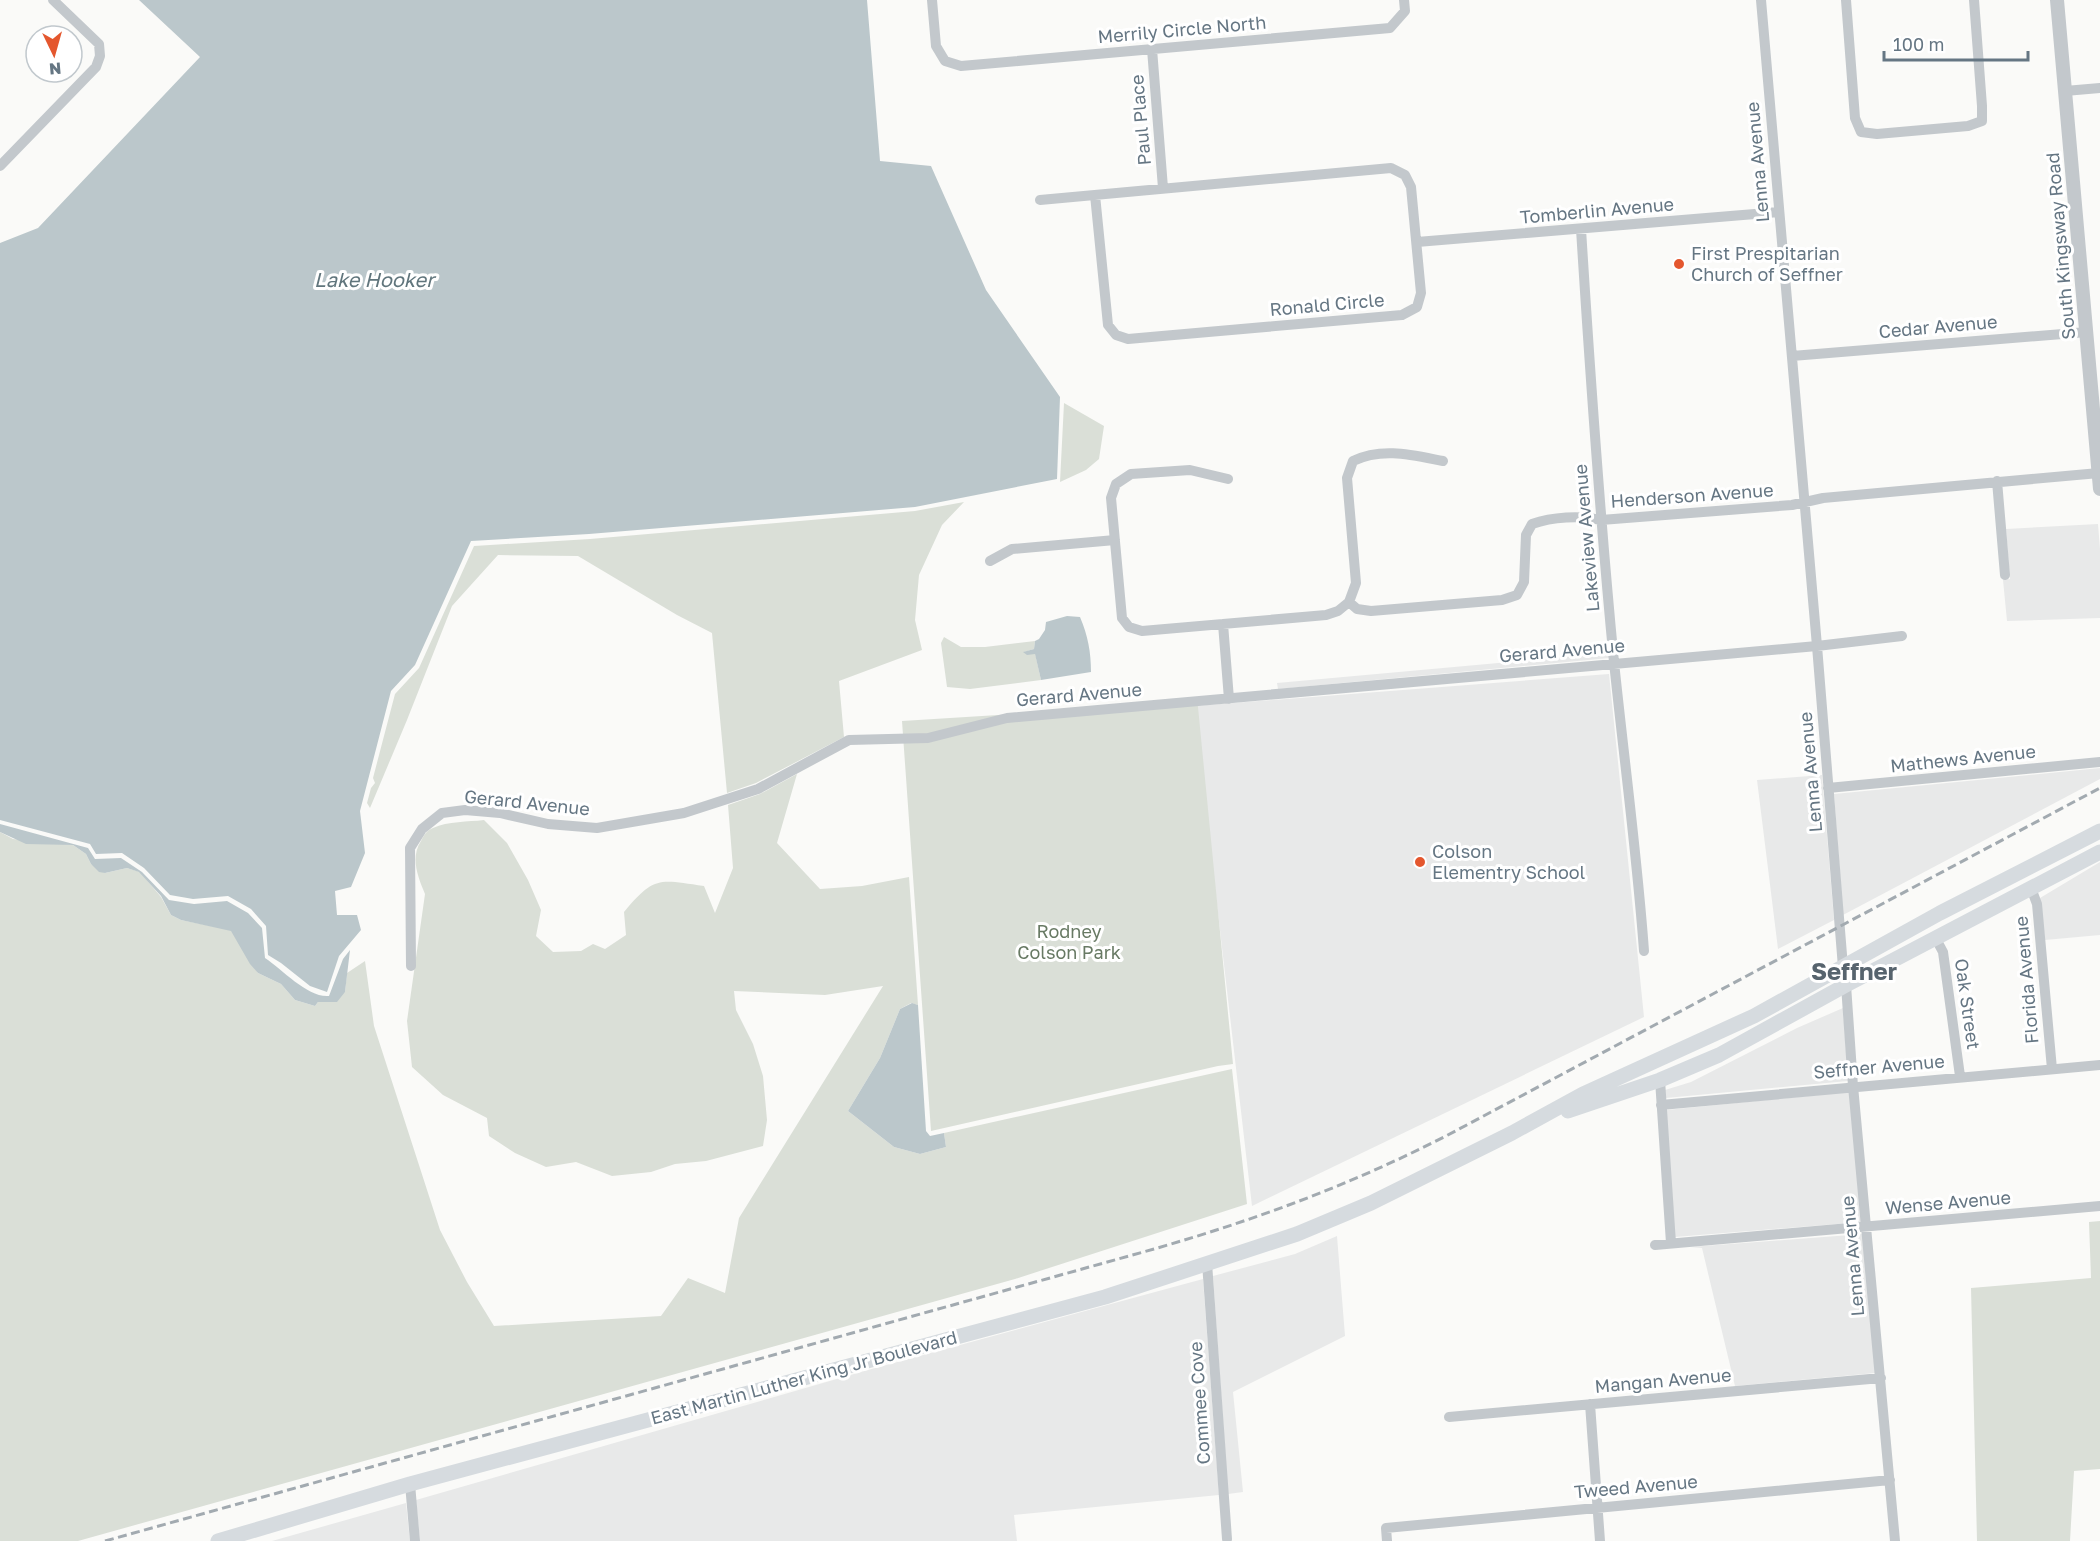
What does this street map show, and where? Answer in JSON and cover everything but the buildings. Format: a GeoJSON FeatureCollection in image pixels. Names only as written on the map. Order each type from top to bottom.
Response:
{"type":"FeatureCollection","features":[{"type":"Feature","properties":{"kind":"main road"},"geometry":{"type":"LineString","coordinates":[[1512,1133],[1583,1094],[1754,1016],[1960,902],[2100,831]]}},
{"type":"Feature","properties":{"kind":"main road"},"geometry":{"type":"LineString","coordinates":[[1512,1133],[1660,1080],[1719,1055],[1846,985],[2100,852]]}},
{"type":"Feature","properties":{"kind":"main road","name":"East Martin Luther King Jr Boulevard"},"geometry":{"type":"LineString","coordinates":[[218,1541],[410,1484],[1105,1298],[1297,1234],[1383,1197],[1512,1133]]}},
{"type":"Feature","properties":{"kind":"street"},"geometry":{"type":"LineString","coordinates":[[0,166],[96,67],[100,56],[99,44],[53,0]]}},
{"type":"Feature","properties":{"kind":"street","name":"Merrily Circle North"},"geometry":{"type":"LineString","coordinates":[[932,0],[936,46],[945,61],[962,66],[1390,28],[1405,11],[1404,0]]}},
{"type":"Feature","properties":{"kind":"street","name":"Lenna Avenue"},"geometry":{"type":"LineString","coordinates":[[1761,0],[1853,1086],[1895,1541]]}},
{"type":"Feature","properties":{"kind":"street"},"geometry":{"type":"LineString","coordinates":[[1846,0],[1855,118],[1861,132],[1876,134],[1968,126],[1982,122],[1983,106],[1974,0]]}},
{"type":"Feature","properties":{"kind":"street","name":"South Kingsway Road"},"geometry":{"type":"LineString","coordinates":[[2057,0],[2100,489]]}},
{"type":"Feature","properties":{"kind":"street","name":"Paul Place"},"geometry":{"type":"LineString","coordinates":[[1152,49],[1164,188]]}},
{"type":"Feature","properties":{"kind":"street"},"geometry":{"type":"LineString","coordinates":[[2065,91],[2100,88]]}},
{"type":"Feature","properties":{"kind":"street","name":"Ronald Circle"},"geometry":{"type":"LineString","coordinates":[[1040,200],[1391,168],[1405,175],[1411,187],[1418,242],[1421,293],[1417,307],[1402,315],[1128,339],[1116,335],[1108,325],[1095,195]]}},
{"type":"Feature","properties":{"kind":"street","name":"Tomberlin Avenue"},"geometry":{"type":"LineString","coordinates":[[1418,242],[1779,212]]}},
{"type":"Feature","properties":{"kind":"street","name":"Lakeview Avenue"},"geometry":{"type":"LineString","coordinates":[[1581,229],[1601,519],[1614,663],[1638,867],[1644,951]]}},
{"type":"Feature","properties":{"kind":"street","name":"Cedar Avenue"},"geometry":{"type":"LineString","coordinates":[[1792,356],[2087,332]]}},
{"type":"Feature","properties":{"kind":"street"},"geometry":{"type":"LineString","coordinates":[[1228,478],[1190,470],[1131,474],[1116,483],[1111,498],[1122,618],[1130,627],[1142,631],[1326,615],[1338,611],[1349,602],[1356,584],[1347,478],[1353,461],[1367,454],[1400,453],[1443,461]]}},
{"type":"Feature","properties":{"kind":"street","name":"Henderson Avenue"},"geometry":{"type":"LineString","coordinates":[[1349,602],[1357,609],[1371,611],[1502,600],[1517,596],[1524,582],[1526,535],[1532,524],[1542,521],[1591,517],[1601,519],[1804,503],[1823,498],[2099,473]]}},
{"type":"Feature","properties":{"kind":"street"},"geometry":{"type":"LineString","coordinates":[[1997,481],[2005,575]]}},
{"type":"Feature","properties":{"kind":"street"},"geometry":{"type":"LineString","coordinates":[[990,561],[1012,549],[1115,540]]}},
{"type":"Feature","properties":{"kind":"street"},"geometry":{"type":"LineString","coordinates":[[1223,624],[1229,699]]}},
{"type":"Feature","properties":{"kind":"street","name":"Gerard Avenue"},"geometry":{"type":"LineString","coordinates":[[411,966],[410,848],[422,829],[442,813],[465,810],[500,813],[548,824],[597,828],[684,813],[758,789],[849,740],[928,738],[1007,718],[1817,646],[1902,636]]}},
{"type":"Feature","properties":{"kind":"street","name":"Mathews Avenue"},"geometry":{"type":"LineString","coordinates":[[1828,789],[2100,762]]}},
{"type":"Feature","properties":{"kind":"street","name":"Florida Avenue"},"geometry":{"type":"LineString","coordinates":[[2031,888],[2037,904],[2052,1069]]}},
{"type":"Feature","properties":{"kind":"street","name":"Oak Street"},"geometry":{"type":"LineString","coordinates":[[1936,939],[1943,952],[1960,1076]]}},
{"type":"Feature","properties":{"kind":"street","name":"Seffner Avenue"},"geometry":{"type":"LineString","coordinates":[[1661,1105],[2100,1065]]}},
{"type":"Feature","properties":{"kind":"street"},"geometry":{"type":"LineString","coordinates":[[1660,1080],[1671,1243]]}},
{"type":"Feature","properties":{"kind":"street","name":"Wense Avenue"},"geometry":{"type":"LineString","coordinates":[[1655,1245],[2100,1206]]}},
{"type":"Feature","properties":{"kind":"street","name":"Commee Cove"},"geometry":{"type":"LineString","coordinates":[[1207,1263],[1227,1539]]}},
{"type":"Feature","properties":{"kind":"street","name":"Mangan Avenue"},"geometry":{"type":"LineString","coordinates":[[1449,1417],[1881,1378]]}},
{"type":"Feature","properties":{"kind":"street"},"geometry":{"type":"LineString","coordinates":[[1590,1404],[1600,1541]]}},
{"type":"Feature","properties":{"kind":"street","name":"Tweed Avenue"},"geometry":{"type":"LineString","coordinates":[[1388,1541],[1386,1528],[1890,1480]]}},
{"type":"Feature","properties":{"kind":"street"},"geometry":{"type":"LineString","coordinates":[[410,1484],[415,1541]]}},
{"type":"Feature","properties":{"kind":"shaded area"},"geometry":{"type":"Polygon","coordinates":[[[2098,524],[2100,618],[2007,621],[2003,580],[2010,579],[2006,529],[2098,524]]]}},
{"type":"Feature","properties":{"kind":"shaded area"},"geometry":{"type":"Polygon","coordinates":[[[1609,653],[1609,658],[1278,689],[1277,683],[1609,653]]]}},
{"type":"Feature","properties":{"kind":"shaded area","name":"Colson Elementry School"},"geometry":{"type":"Polygon","coordinates":[[[1609,674],[1644,1017],[1252,1206],[1194,706],[1609,674]]]}},
{"type":"Feature","properties":{"kind":"shaded area"},"geometry":{"type":"Polygon","coordinates":[[[2100,768],[2100,779],[1843,915],[1834,794],[2100,768]]]}},
{"type":"Feature","properties":{"kind":"shaded area"},"geometry":{"type":"Polygon","coordinates":[[[1822,775],[1834,920],[1778,949],[1757,780],[1822,775]]]}},
{"type":"Feature","properties":{"kind":"shaded area"},"geometry":{"type":"Polygon","coordinates":[[[2100,862],[2100,935],[2045,940],[2040,898],[2100,862]]]}},
{"type":"Feature","properties":{"kind":"shaded area"},"geometry":{"type":"Polygon","coordinates":[[[1843,1008],[1848,1081],[1666,1098],[1665,1090],[1691,1082],[1797,1028],[1843,1008]]]}},
{"type":"Feature","properties":{"kind":"shaded area"},"geometry":{"type":"Polygon","coordinates":[[[1849,1092],[1862,1222],[1675,1237],[1666,1110],[1849,1092]]]}},
{"type":"Feature","properties":{"kind":"shaded area"},"geometry":{"type":"Polygon","coordinates":[[[1863,1234],[1875,1373],[1735,1386],[1702,1248],[1690,1247],[1863,1234]]]}},
{"type":"Feature","properties":{"kind":"shaded area"},"geometry":{"type":"Polygon","coordinates":[[[1337,1236],[1345,1336],[1233,1392],[1243,1492],[1228,1494],[1213,1276],[1295,1254],[1337,1236]]]}},
{"type":"Feature","properties":{"kind":"shaded area"},"geometry":{"type":"Polygon","coordinates":[[[1203,1279],[1219,1495],[1014,1515],[1017,1541],[420,1541],[416,1500],[868,1370],[1203,1279]]]}},
{"type":"Feature","properties":{"kind":"shaded area"},"geometry":{"type":"Polygon","coordinates":[[[406,1503],[410,1541],[272,1541],[406,1503]]]}},
{"type":"Feature","properties":{"kind":"green space"},"geometry":{"type":"Polygon","coordinates":[[[1064,403],[1104,426],[1099,459],[1086,470],[1060,482],[1064,403]]]}},
{"type":"Feature","properties":{"kind":"green space"},"geometry":{"type":"Polygon","coordinates":[[[964,502],[942,525],[919,575],[915,620],[922,650],[839,681],[844,737],[756,783],[727,793],[712,633],[677,615],[578,556],[498,555],[452,606],[370,808],[367,803],[371,788],[375,783],[373,778],[395,694],[419,668],[474,546],[590,539],[915,511],[964,502]]]}},
{"type":"Feature","properties":{"kind":"green space"},"geometry":{"type":"Polygon","coordinates":[[[944,637],[961,647],[985,647],[1035,641],[1034,649],[1024,652],[1035,653],[1041,680],[970,689],[947,687],[941,643],[944,637]]]}},
{"type":"Feature","properties":{"kind":"green space","name":"Rodney Colson Park"},"geometry":{"type":"Polygon","coordinates":[[[1197,697],[1233,1064],[931,1131],[902,721],[1061,711],[1197,697]]]}},
{"type":"Feature","properties":{"kind":"green space"},"geometry":{"type":"Polygon","coordinates":[[[797,774],[777,843],[820,889],[862,886],[909,877],[918,1005],[911,1003],[900,1009],[880,1058],[848,1111],[894,1147],[920,1154],[946,1147],[944,1133],[1232,1069],[1247,1204],[1015,1279],[78,1541],[0,1541],[0,832],[13,839],[73,845],[86,854],[91,864],[105,873],[127,868],[140,872],[161,897],[171,915],[181,920],[231,930],[258,973],[281,984],[295,1000],[315,1006],[318,1002],[345,992],[347,973],[365,961],[374,1026],[440,1230],[467,1282],[494,1326],[661,1316],[688,1278],[725,1293],[739,1218],[883,986],[825,995],[734,991],[736,1010],[753,1044],[763,1076],[767,1120],[763,1146],[706,1161],[675,1164],[651,1172],[612,1176],[576,1162],[546,1167],[515,1153],[489,1136],[487,1118],[443,1095],[412,1067],[407,1021],[425,894],[418,874],[416,854],[423,837],[431,829],[452,823],[484,820],[507,843],[528,880],[541,910],[536,936],[553,952],[581,951],[593,944],[605,949],[626,935],[624,912],[643,891],[659,883],[677,882],[704,886],[715,913],[733,868],[728,805],[760,794],[797,774]]]}},
{"type":"Feature","properties":{"kind":"green space"},"geometry":{"type":"Polygon","coordinates":[[[2100,1221],[2100,1469],[2074,1471],[2070,1541],[1977,1541],[1971,1288],[2091,1278],[2089,1222],[2100,1221]]]}},
{"type":"Feature","properties":{"kind":"water","name":"Lake Hooker"},"geometry":{"type":"Polygon","coordinates":[[[139,0],[867,0],[880,161],[931,166],[986,290],[1060,397],[1057,479],[915,507],[589,534],[471,541],[415,665],[391,691],[360,811],[365,853],[351,887],[335,891],[337,915],[357,915],[361,930],[339,956],[327,992],[310,986],[268,955],[266,926],[251,909],[228,896],[193,899],[170,895],[144,868],[122,853],[96,854],[90,844],[0,820],[0,243],[38,228],[200,57],[139,0]]]}},
{"type":"Feature","properties":{"kind":"water"},"geometry":{"type":"Polygon","coordinates":[[[1067,616],[1080,617],[1088,644],[1091,672],[1041,680],[1035,654],[1027,655],[1023,652],[1034,649],[1035,641],[1045,630],[1046,622],[1067,616]]]}},
{"type":"Feature","properties":{"kind":"water"},"geometry":{"type":"Polygon","coordinates":[[[0,824],[88,848],[95,859],[121,858],[142,872],[169,900],[194,904],[227,901],[248,913],[262,928],[265,958],[313,993],[329,996],[343,959],[350,950],[345,992],[337,1002],[318,1002],[315,1006],[295,1000],[281,984],[258,973],[250,964],[231,931],[181,920],[171,915],[161,896],[139,872],[127,868],[105,873],[99,872],[91,864],[86,854],[73,845],[26,844],[0,832],[0,824]]]}},
{"type":"Feature","properties":{"kind":"water"},"geometry":{"type":"Polygon","coordinates":[[[912,1003],[918,1005],[926,1131],[930,1136],[944,1133],[946,1147],[920,1154],[894,1147],[848,1111],[880,1058],[900,1009],[912,1003]]]}},
{"type":"Feature","properties":{"kind":"railway"},"geometry":{"type":"LineString","coordinates":[[105,1541],[1154,1249],[1230,1226],[1303,1200],[1446,1136],[2100,788]]}},
{"type":"Feature","properties":{"kind":"place","name":"First Prespitarian Church of Seffner"},"geometry":{"type":"Point","coordinates":[1679,264]}},
{"type":"Feature","properties":{"kind":"place","name":"Colson Elementry School"},"geometry":{"type":"Point","coordinates":[1420,862]}},
{"type":"Feature","properties":{"kind":"district","name":"Seffner"},"geometry":{"type":"Point","coordinates":[1854,972]}}]}
